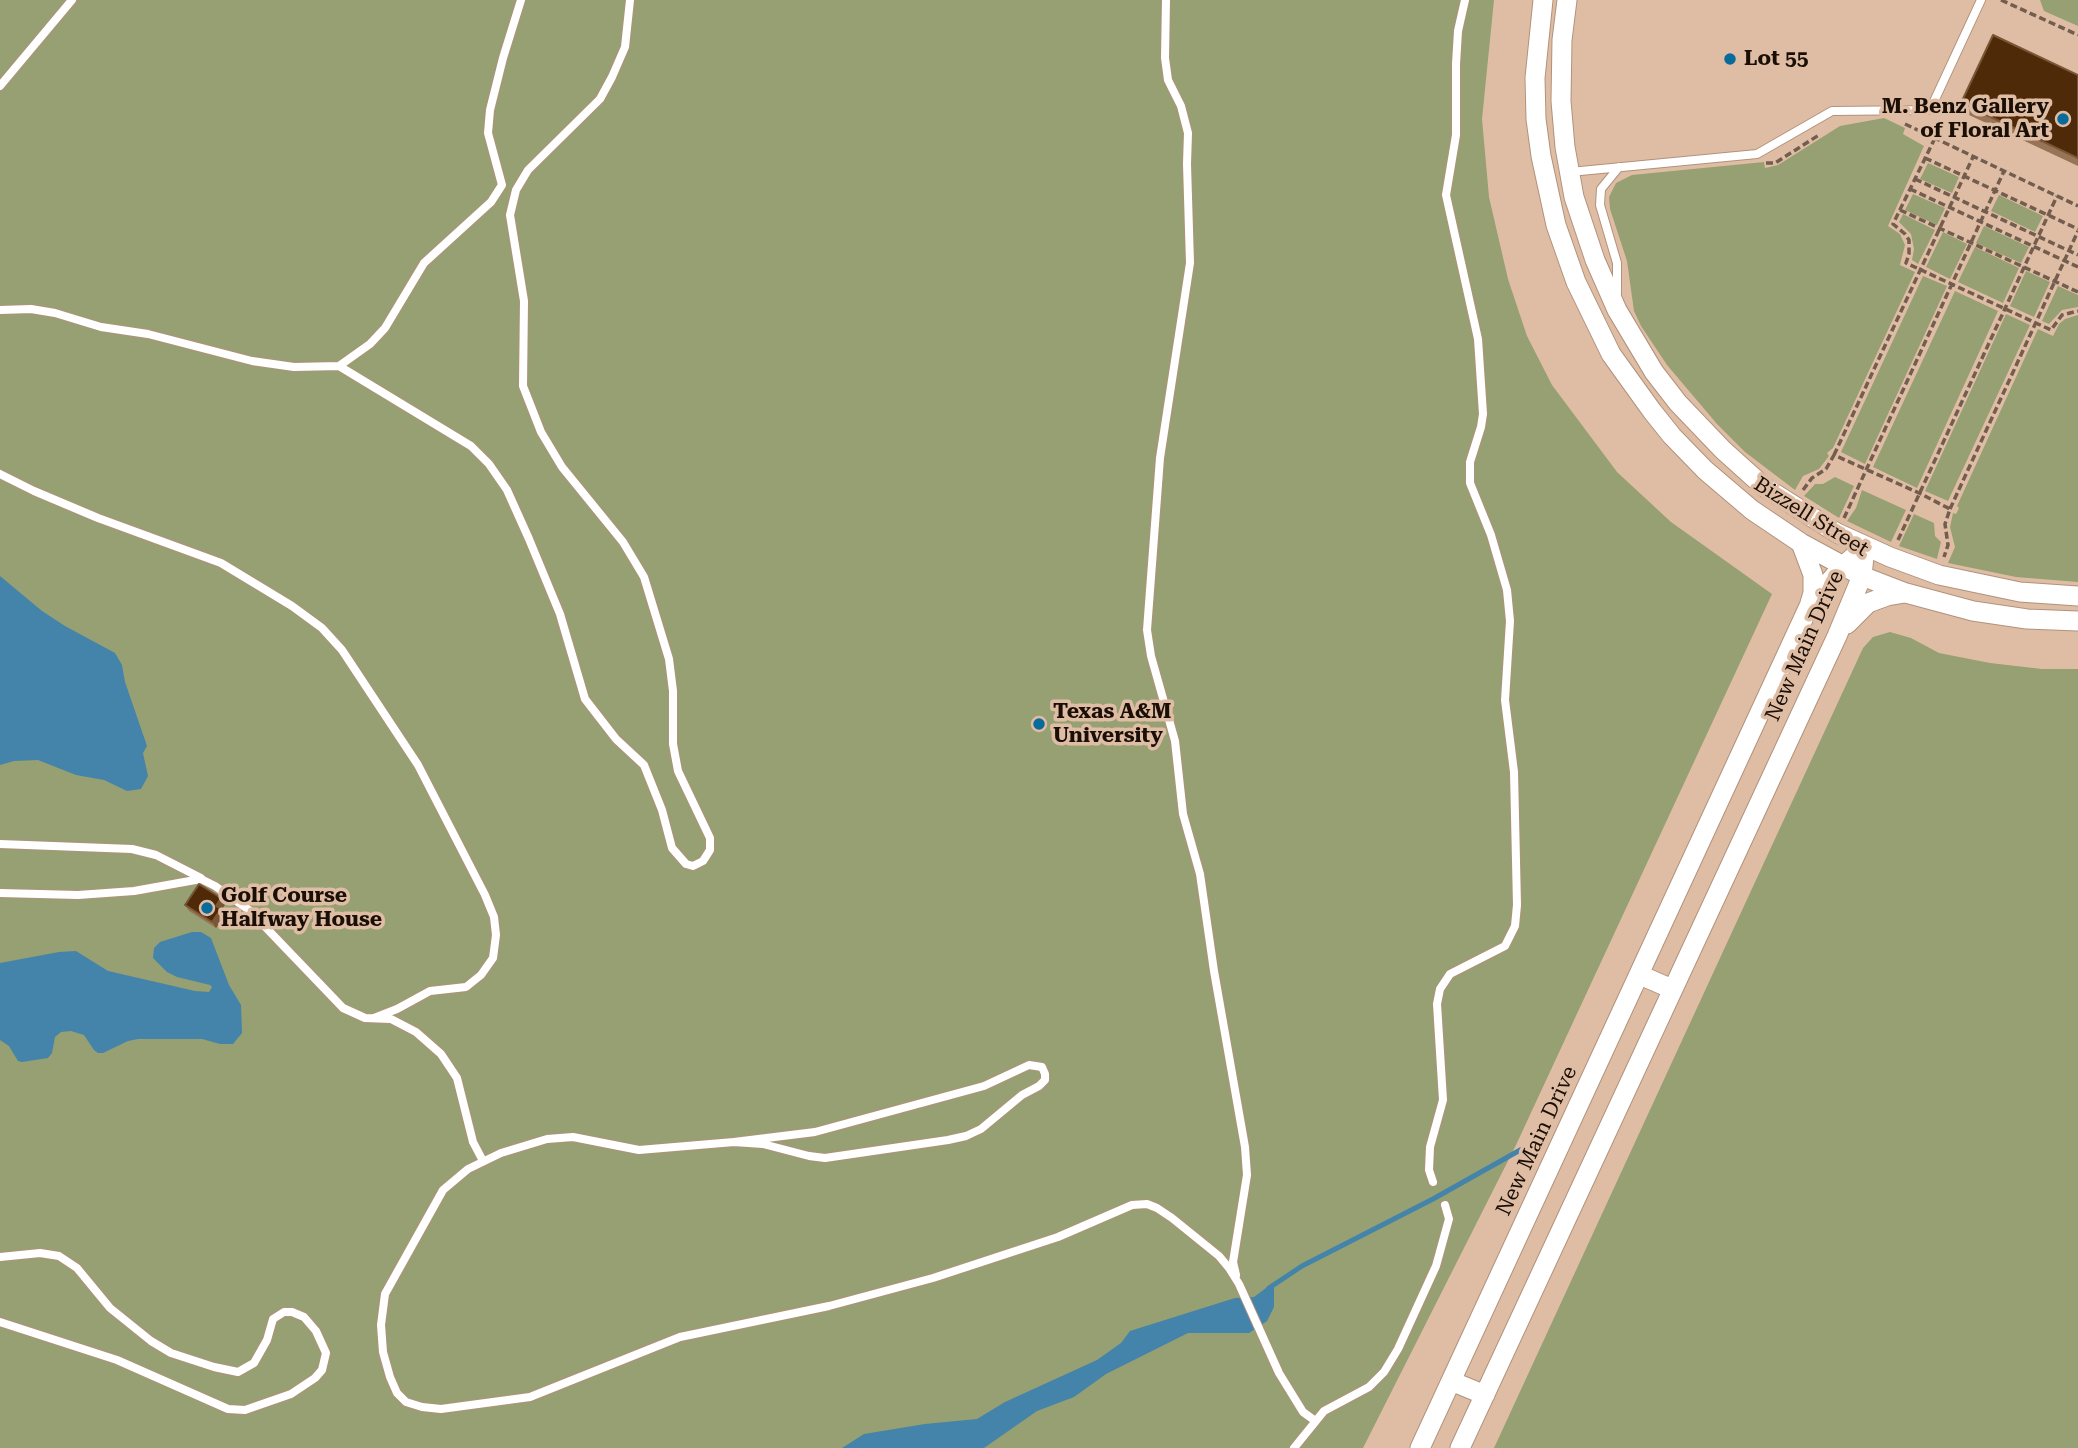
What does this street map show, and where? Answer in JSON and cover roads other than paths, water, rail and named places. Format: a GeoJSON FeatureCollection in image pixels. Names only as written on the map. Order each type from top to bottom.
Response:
{"type":"FeatureCollection","features":[{"type":"Feature","properties":{"kind":"street","name":"Bizzell Street"},"geometry":{"type":"LineString","coordinates":[[1543,0],[1534,93],[1545,176],[1556,225],[1576,282],[1600,332],[1631,383],[1672,436],[1705,470],[1752,510],[1801,543],[1862,576],[1906,593],[1998,615],[2078,621]]}},
{"type":"Feature","properties":{"kind":"street","name":"Bizzell Street"},"geometry":{"type":"LineString","coordinates":[[1567,0],[1562,40],[1561,101],[1569,172],[1584,229],[1617,310],[1666,388],[1723,450],[1763,486],[1837,533],[1865,547],[1939,575],[2031,594],[2078,596]]}},
{"type":"Feature","properties":{"kind":"street"},"geometry":{"type":"LineString","coordinates":[[1545,176],[1569,172]]}},
{"type":"Feature","properties":{"kind":"street"},"geometry":{"type":"LineString","coordinates":[[1801,543],[1813,575],[1810,604]]}},
{"type":"Feature","properties":{"kind":"street","name":"New Main Drive"},"geometry":{"type":"LineString","coordinates":[[1420,1448],[1810,604],[1843,566],[1865,547]]}},
{"type":"Feature","properties":{"kind":"street","name":"New Main Drive"},"geometry":{"type":"LineString","coordinates":[[1460,1448],[1838,636],[1862,576],[1865,547]]}},
{"type":"Feature","properties":{"kind":"street"},"geometry":{"type":"LineString","coordinates":[[1838,636],[1868,603],[1906,593]]}},
{"type":"Feature","properties":{"kind":"street"},"geometry":{"type":"LineString","coordinates":[[1640,975],[1672,989]]}},
{"type":"Feature","properties":{"kind":"street"},"geometry":{"type":"LineString","coordinates":[[1451,1381],[1485,1395]]}},
{"type":"Feature","properties":{"kind":"lane"},"geometry":{"type":"LineString","coordinates":[[0,86],[72,0]]}},
{"type":"Feature","properties":{"kind":"lane"},"geometry":{"type":"LineString","coordinates":[[0,310],[32,309],[55,313],[101,327],[148,334],[252,362],[293,368],[339,366],[370,344],[385,328],[424,263],[498,193],[502,184],[488,133],[490,110],[521,0]]}},
{"type":"Feature","properties":{"kind":"lane"},"geometry":{"type":"LineString","coordinates":[[339,366],[471,446],[489,464],[507,490],[555,602],[585,699],[617,739],[644,765],[662,810],[672,848],[686,864],[694,866],[703,861],[710,850],[710,838],[678,771],[673,744],[673,691],[669,659],[644,577],[623,542],[562,467],[541,432],[523,386],[524,301],[510,215],[516,190],[528,170],[600,99],[625,47],[630,0]]}},
{"type":"Feature","properties":{"kind":"lane"},"geometry":{"type":"LineString","coordinates":[[1166,0],[1164,58],[1168,80],[1181,106],[1188,133],[1190,263],[1160,458],[1147,630],[1151,656],[1175,741],[1183,814],[1200,874],[1245,1146],[1247,1175],[1233,1262],[1239,1284],[1265,1343],[1294,1398],[1303,1412],[1314,1420]]}},
{"type":"Feature","properties":{"kind":"lane"},"geometry":{"type":"LineString","coordinates":[[1433,1182],[1429,1170],[1430,1147],[1443,1100],[1437,1004],[1440,989],[1450,974],[1505,946],[1515,926],[1517,905],[1514,772],[1505,700],[1509,610],[1507,590],[1470,483],[1470,462],[1482,427],[1478,339],[1446,195],[1456,135],[1458,31],[1465,0]]}},
{"type":"Feature","properties":{"kind":"lane"},"geometry":{"type":"LineString","coordinates":[[1569,172],[1757,154],[1832,111],[1930,110],[1980,0]]}},
{"type":"Feature","properties":{"kind":"lane"},"geometry":{"type":"LineString","coordinates":[[1617,310],[1617,263],[1600,205],[1601,188],[1619,167]]}},
{"type":"Feature","properties":{"kind":"lane"},"geometry":{"type":"LineString","coordinates":[[0,474],[98,518],[222,563],[292,606],[322,628],[342,650],[418,765],[485,895],[494,917],[496,935],[494,958],[481,975],[466,987],[430,991],[374,1018]]}},
{"type":"Feature","properties":{"kind":"lane"},"geometry":{"type":"LineString","coordinates":[[0,844],[132,849],[156,855],[215,886],[249,911],[342,1008],[365,1018],[391,1019],[416,1031],[441,1054],[457,1078],[473,1142],[483,1161]]}},
{"type":"Feature","properties":{"kind":"lane"},"geometry":{"type":"LineString","coordinates":[[0,893],[78,895],[134,891],[201,879]]}},
{"type":"Feature","properties":{"kind":"lane"},"geometry":{"type":"LineString","coordinates":[[734,1142],[763,1144],[825,1158],[966,1136],[981,1129],[1022,1095],[1039,1086],[1045,1080],[1045,1074],[1042,1067],[1029,1065],[984,1086],[815,1132],[639,1150],[573,1137],[547,1139],[483,1161],[468,1169],[443,1190],[385,1294],[381,1325],[383,1352],[397,1393],[406,1402],[441,1409],[530,1397],[680,1336],[829,1306],[933,1278],[1058,1237],[1132,1205],[1147,1204],[1172,1218],[1219,1256],[1239,1284]]}},
{"type":"Feature","properties":{"kind":"lane"},"geometry":{"type":"LineString","coordinates":[[1294,1448],[1324,1411],[1369,1387],[1384,1372],[1398,1349],[1436,1266],[1448,1219],[1445,1206]]}},
{"type":"Feature","properties":{"kind":"lane"},"geometry":{"type":"LineString","coordinates":[[0,1257],[40,1253],[59,1256],[77,1268],[110,1308],[151,1341],[171,1353],[214,1367],[238,1372],[254,1363],[267,1340],[273,1320],[284,1312],[304,1317],[316,1331],[326,1353],[322,1370],[291,1394],[245,1410],[228,1409],[117,1360],[0,1322]]}},
{"type":"Feature","properties":{"kind":"water"},"geometry":{"type":"Polygon","coordinates":[[[0,576],[42,611],[115,653],[122,665],[125,682],[147,746],[143,753],[148,776],[141,789],[127,791],[104,780],[76,775],[38,760],[14,761],[0,765],[0,576]]]}},
{"type":"Feature","properties":{"kind":"water"},"geometry":{"type":"Polygon","coordinates":[[[192,932],[201,932],[211,938],[229,985],[241,1005],[242,1033],[233,1044],[202,1039],[138,1039],[98,1053],[84,1035],[71,1031],[61,1032],[55,1037],[52,1053],[48,1058],[22,1062],[18,1061],[9,1046],[0,1040],[0,963],[76,951],[108,971],[209,992],[212,987],[210,985],[177,977],[167,972],[153,958],[154,948],[160,942],[192,932]]]}},
{"type":"Feature","properties":{"kind":"water"},"geometry":{"type":"Polygon","coordinates":[[[1274,1282],[1274,1307],[1267,1321],[1249,1333],[1188,1333],[1106,1374],[1074,1397],[1037,1411],[984,1448],[842,1448],[864,1434],[977,1419],[1005,1402],[1097,1360],[1121,1343],[1130,1331],[1235,1298],[1254,1297],[1274,1282]]]}},
{"type":"Feature","properties":{"kind":"waterway"},"geometry":{"type":"LineString","coordinates":[[1269,1288],[1302,1266],[1433,1199],[1522,1149],[1538,1146]]}},
{"type":"Feature","properties":{"kind":"place","name":"Lot 55"},"geometry":{"type":"Point","coordinates":[1730,59]}},
{"type":"Feature","properties":{"kind":"place","name":"M. Benz Gallery of Floral Art"},"geometry":{"type":"Point","coordinates":[2063,119]}},
{"type":"Feature","properties":{"kind":"place","name":"Texas A&M University"},"geometry":{"type":"Point","coordinates":[1039,724]}},
{"type":"Feature","properties":{"kind":"place","name":"Golf Course Halfway House"},"geometry":{"type":"Point","coordinates":[207,908]}}]}
